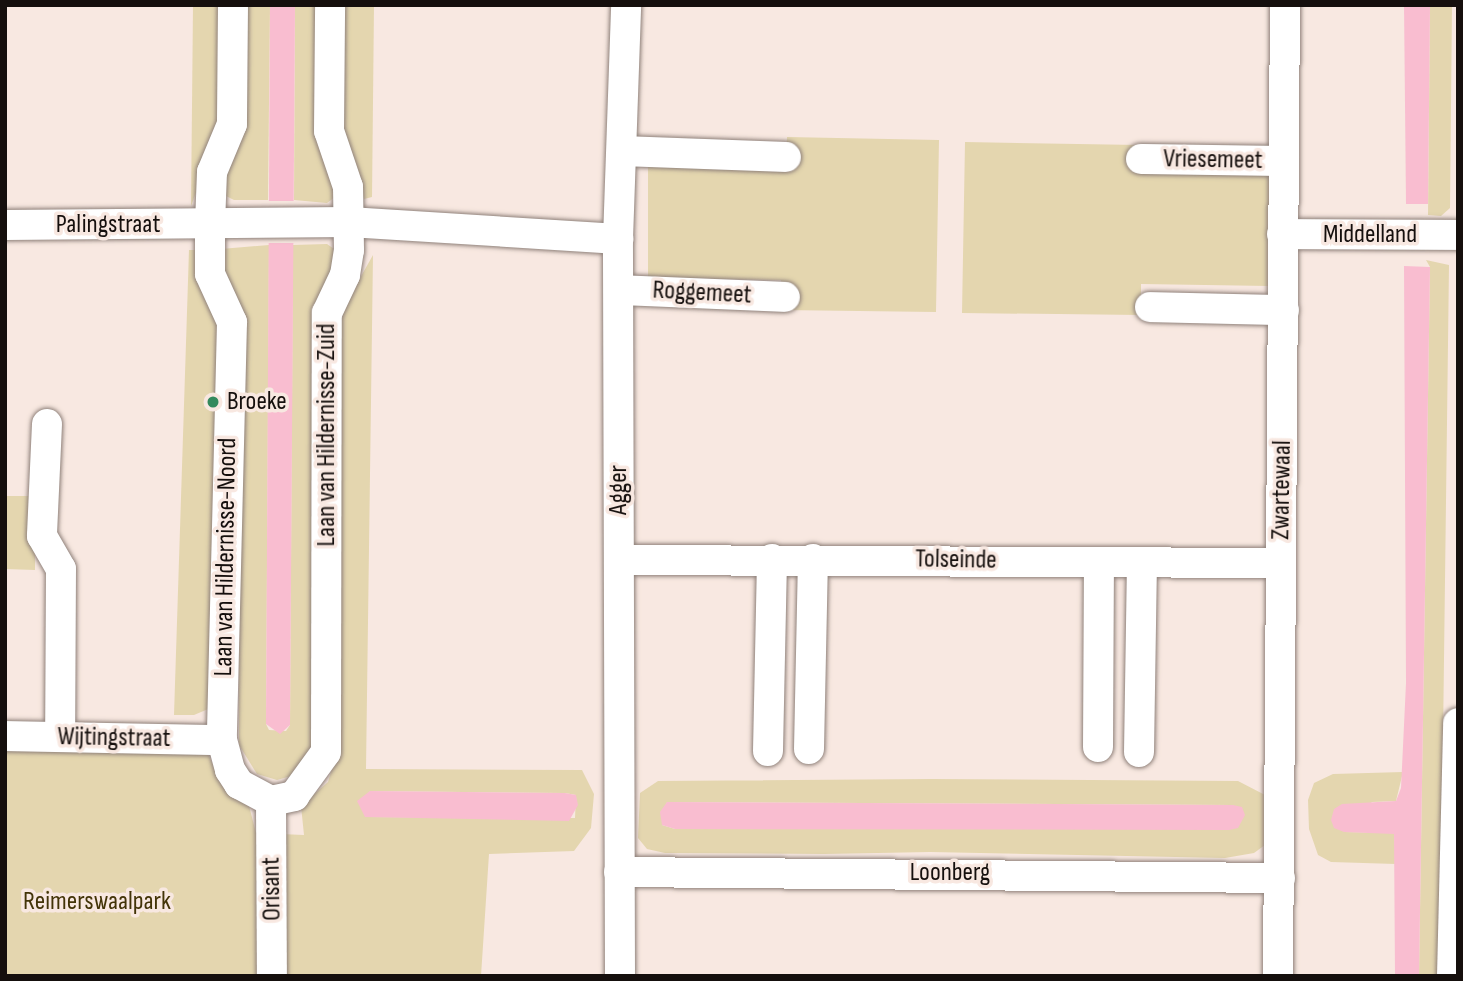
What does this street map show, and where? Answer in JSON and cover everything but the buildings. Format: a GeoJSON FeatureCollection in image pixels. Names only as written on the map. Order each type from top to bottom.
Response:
{"type":"FeatureCollection","features":[{"type":"Feature","properties":{"kind":"street","name":"Laan van Hildernisse-Noord"},"geometry":{"type":"LineString","coordinates":[[233,5],[232,124],[212,172],[210,223],[210,274],[232,322],[222,740],[230,770],[239,784],[271,801]]}},
{"type":"Feature","properties":{"kind":"street","name":"Laan van Hildernisse-Zuid"},"geometry":{"type":"LineString","coordinates":[[271,801],[294,796],[326,752],[327,313],[345,275],[349,222],[348,187],[329,131],[330,5]]}},
{"type":"Feature","properties":{"kind":"street","name":"Agger"},"geometry":{"type":"LineString","coordinates":[[620,976],[618,239],[626,5]]}},
{"type":"Feature","properties":{"kind":"street","name":"Zwartewaal"},"geometry":{"type":"LineString","coordinates":[[1278,976],[1284,310],[1282,234],[1286,5]]}},
{"type":"Feature","properties":{"kind":"street"},"geometry":{"type":"LineString","coordinates":[[623,151],[786,157]]}},
{"type":"Feature","properties":{"kind":"street","name":"Vriesemeet"},"geometry":{"type":"LineString","coordinates":[[1141,159],[1284,161]]}},
{"type":"Feature","properties":{"kind":"street"},"geometry":{"type":"LineString","coordinates":[[210,223],[349,222],[618,239]]}},
{"type":"Feature","properties":{"kind":"street","name":"Palingstraat"},"geometry":{"type":"LineString","coordinates":[[5,225],[210,223]]}},
{"type":"Feature","properties":{"kind":"street","name":"Middelland"},"geometry":{"type":"LineString","coordinates":[[1282,234],[1458,235]]}},
{"type":"Feature","properties":{"kind":"street","name":"Roggemeet"},"geometry":{"type":"LineString","coordinates":[[619,290],[785,297]]}},
{"type":"Feature","properties":{"kind":"street"},"geometry":{"type":"LineString","coordinates":[[1150,307],[1284,310]]}},
{"type":"Feature","properties":{"kind":"street"},"geometry":{"type":"LineString","coordinates":[[47,424],[42,536],[61,569],[60,737]]}},
{"type":"Feature","properties":{"kind":"street"},"geometry":{"type":"LineString","coordinates":[[768,751],[772,559]]}},
{"type":"Feature","properties":{"kind":"street"},"geometry":{"type":"LineString","coordinates":[[809,749],[813,559]]}},
{"type":"Feature","properties":{"kind":"street","name":"Tolseinde"},"geometry":{"type":"LineString","coordinates":[[619,560],[1281,563]]}},
{"type":"Feature","properties":{"kind":"street"},"geometry":{"type":"LineString","coordinates":[[1098,747],[1099,562]]}},
{"type":"Feature","properties":{"kind":"street"},"geometry":{"type":"LineString","coordinates":[[1139,752],[1142,562]]}},
{"type":"Feature","properties":{"kind":"street"},"geometry":{"type":"LineString","coordinates":[[1452,976],[1458,723]]}},
{"type":"Feature","properties":{"kind":"street","name":"Wijtingstraat"},"geometry":{"type":"LineString","coordinates":[[5,736],[222,740]]}},
{"type":"Feature","properties":{"kind":"street","name":"Orisant"},"geometry":{"type":"LineString","coordinates":[[271,801],[272,976]]}},
{"type":"Feature","properties":{"kind":"street","name":"Loonberg"},"geometry":{"type":"LineString","coordinates":[[619,872],[1280,878]]}},
{"type":"Feature","properties":{"kind":"green space"},"geometry":{"type":"Polygon","coordinates":[[[193,5],[223,5],[222,88],[214,144],[191,206],[193,5]]]}},
{"type":"Feature","properties":{"kind":"green space"},"geometry":{"type":"Polygon","coordinates":[[[244,5],[270,5],[268,200],[234,200],[222,194],[244,5]]]}},
{"type":"Feature","properties":{"kind":"green space"},"geometry":{"type":"Polygon","coordinates":[[[295,5],[321,5],[339,194],[327,203],[294,200],[295,5]]]}},
{"type":"Feature","properties":{"kind":"green space"},"geometry":{"type":"Polygon","coordinates":[[[343,5],[374,5],[372,197],[364,199],[342,130],[343,5]]]}},
{"type":"Feature","properties":{"kind":"green space"},"geometry":{"type":"Polygon","coordinates":[[[1430,5],[1452,5],[1450,208],[1441,216],[1428,215],[1430,5]]]}},
{"type":"Feature","properties":{"kind":"green space"},"geometry":{"type":"Polygon","coordinates":[[[787,137],[939,140],[936,312],[781,310],[781,280],[648,278],[648,161],[786,166],[787,137]]]}},
{"type":"Feature","properties":{"kind":"green space"},"geometry":{"type":"Polygon","coordinates":[[[965,142],[1139,145],[1269,174],[1269,286],[1141,284],[1141,315],[962,313],[965,142]]]}},
{"type":"Feature","properties":{"kind":"green space"},"geometry":{"type":"Polygon","coordinates":[[[327,244],[337,251],[316,745],[298,774],[277,780],[257,774],[239,745],[240,316],[225,285],[221,249],[269,245],[266,724],[269,730],[286,731],[290,725],[293,245],[327,244]]]}},
{"type":"Feature","properties":{"kind":"green space"},"geometry":{"type":"Polygon","coordinates":[[[189,250],[202,250],[219,313],[213,707],[194,715],[174,715],[189,250]]]}},
{"type":"Feature","properties":{"kind":"green space","name":"Reimerswaalpark"},"geometry":{"type":"Polygon","coordinates":[[[373,255],[366,769],[582,770],[594,794],[591,828],[574,851],[489,854],[481,976],[5,976],[5,742],[206,750],[215,769],[248,802],[256,833],[304,835],[301,806],[328,782],[337,752],[341,323],[345,305],[373,255]],[[370,791],[365,817],[575,818],[576,795],[370,791]]]}},
{"type":"Feature","properties":{"kind":"green space"},"geometry":{"type":"Polygon","coordinates":[[[1426,260],[1449,265],[1440,976],[1419,976],[1430,267],[1426,260]]]}},
{"type":"Feature","properties":{"kind":"green space"},"geometry":{"type":"Polygon","coordinates":[[[5,496],[35,496],[35,570],[5,569],[5,496]]]}},
{"type":"Feature","properties":{"kind":"green space"},"geometry":{"type":"Polygon","coordinates":[[[1403,772],[1396,801],[1372,802],[1344,832],[1394,833],[1396,864],[1331,862],[1318,855],[1309,829],[1308,800],[1314,783],[1333,774],[1403,772]]]}},
{"type":"Feature","properties":{"kind":"green space"},"geometry":{"type":"Polygon","coordinates":[[[658,781],[1238,781],[1265,795],[1265,845],[1254,853],[1225,858],[930,852],[665,853],[647,849],[638,838],[640,793],[658,781]],[[667,802],[662,825],[675,829],[1238,828],[1233,805],[667,802]]]}},
{"type":"Feature","properties":{"kind":"shaded area"},"geometry":{"type":"Polygon","coordinates":[[[270,5],[295,5],[290,725],[280,734],[266,724],[270,5]]]}},
{"type":"Feature","properties":{"kind":"shaded area"},"geometry":{"type":"Polygon","coordinates":[[[1404,5],[1430,5],[1428,204],[1406,204],[1404,5]]]}},
{"type":"Feature","properties":{"kind":"shaded area"},"geometry":{"type":"Polygon","coordinates":[[[1404,266],[1430,267],[1419,976],[1395,976],[1394,834],[1344,832],[1334,828],[1331,820],[1334,809],[1342,804],[1396,801],[1401,788],[1406,683],[1404,266]]]}},
{"type":"Feature","properties":{"kind":"shaded area"},"geometry":{"type":"Polygon","coordinates":[[[370,791],[565,793],[576,795],[578,805],[569,821],[365,817],[357,801],[370,791]]]}},
{"type":"Feature","properties":{"kind":"shaded area"},"geometry":{"type":"Polygon","coordinates":[[[667,802],[1233,805],[1242,807],[1245,815],[1238,828],[1229,830],[675,829],[662,825],[660,812],[667,802]]]}},
{"type":"Feature","properties":{"kind":"pier"},"geometry":{"type":"Polygon","coordinates":[[[264,201],[297,201],[297,243],[265,243],[264,201]]]}},
{"type":"Feature","properties":{"kind":"place","name":"Broeke"},"geometry":{"type":"Point","coordinates":[213,402]}}]}
